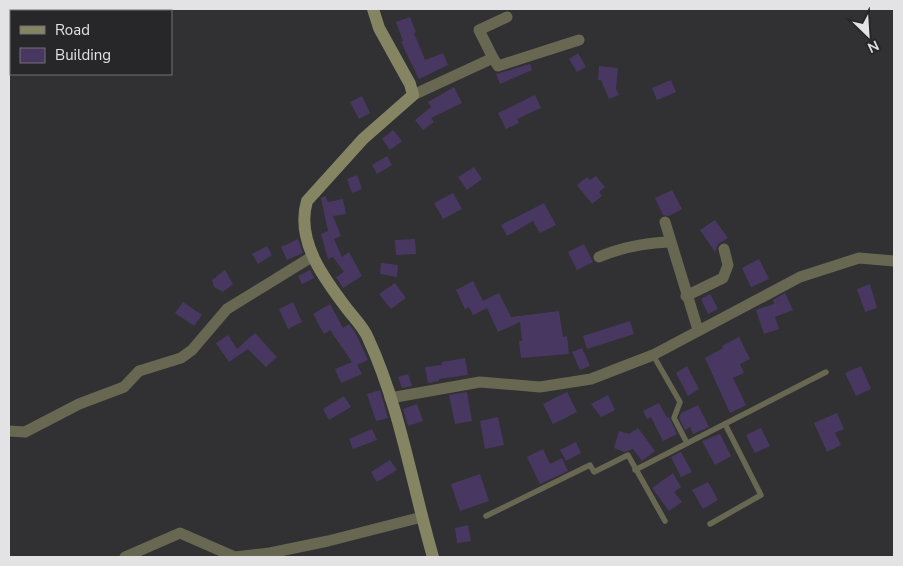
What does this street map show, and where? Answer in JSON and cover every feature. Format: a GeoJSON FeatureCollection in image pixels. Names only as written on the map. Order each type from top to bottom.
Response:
{"type":"FeatureCollection","features":[{"type":"Feature","properties":{"kind":"main road"},"geometry":{"type":"LineString","coordinates":[[376,18],[410,84],[413,95],[363,139],[307,201],[303,214],[304,228],[313,256],[327,283],[368,336],[390,398],[434,557]]}},
{"type":"Feature","properties":{"kind":"street"},"geometry":{"type":"LineString","coordinates":[[507,17],[479,30],[498,66],[578,40]]}},
{"type":"Feature","properties":{"kind":"street"},"geometry":{"type":"LineString","coordinates":[[413,95],[493,58]]}},
{"type":"Feature","properties":{"kind":"street"},"geometry":{"type":"LineString","coordinates":[[665,222],[669,242],[698,330]]}},
{"type":"Feature","properties":{"kind":"street"},"geometry":{"type":"LineString","coordinates":[[599,257],[615,250],[669,242]]}},
{"type":"Feature","properties":{"kind":"street"},"geometry":{"type":"LineString","coordinates":[[686,296],[723,278],[728,265],[724,249]]}},
{"type":"Feature","properties":{"kind":"street"},"geometry":{"type":"LineString","coordinates":[[9,431],[25,432],[80,404],[124,387],[139,371],[181,358],[192,350],[227,308],[313,256]]}},
{"type":"Feature","properties":{"kind":"street"},"geometry":{"type":"LineString","coordinates":[[390,398],[480,382],[540,387],[591,380],[652,355],[800,277],[859,258],[894,261]]}},
{"type":"Feature","properties":{"kind":"street"},"geometry":{"type":"LineString","coordinates":[[125,557],[180,533],[235,557],[270,553],[318,543],[422,517]]}},
{"type":"Feature","properties":{"kind":"lane"},"geometry":{"type":"LineString","coordinates":[[652,355],[680,402],[674,418],[687,443]]}},
{"type":"Feature","properties":{"kind":"lane"},"geometry":{"type":"LineString","coordinates":[[635,470],[826,372]]}},
{"type":"Feature","properties":{"kind":"lane"},"geometry":{"type":"LineString","coordinates":[[710,524],[761,495],[725,424]]}},
{"type":"Feature","properties":{"kind":"lane"},"geometry":{"type":"LineString","coordinates":[[486,516],[590,465],[594,472],[628,456],[665,521]]}},
{"type":"Feature","properties":{"kind":"building"},"geometry":{"type":"Polygon","coordinates":[[[410,17],[425,60],[443,53],[448,65],[419,79],[401,42],[403,41],[396,22],[410,17]]]}},
{"type":"Feature","properties":{"kind":"building"},"geometry":{"type":"Polygon","coordinates":[[[578,53],[586,67],[577,72],[569,59],[578,53]]]}},
{"type":"Feature","properties":{"kind":"building"},"geometry":{"type":"Polygon","coordinates":[[[530,64],[532,70],[500,84],[496,74],[530,64]]]}},
{"type":"Feature","properties":{"kind":"building"},"geometry":{"type":"Polygon","coordinates":[[[599,66],[618,68],[616,89],[619,95],[609,99],[601,80],[598,80],[599,66]]]}},
{"type":"Feature","properties":{"kind":"building"},"geometry":{"type":"Polygon","coordinates":[[[671,80],[676,92],[657,100],[652,88],[671,80]]]}},
{"type":"Feature","properties":{"kind":"building"},"geometry":{"type":"Polygon","coordinates":[[[454,87],[462,103],[431,118],[434,122],[423,130],[415,120],[431,107],[428,102],[454,87]]]}},
{"type":"Feature","properties":{"kind":"building"},"geometry":{"type":"Polygon","coordinates":[[[535,95],[541,108],[517,119],[519,123],[506,129],[498,113],[535,95]]]}},
{"type":"Feature","properties":{"kind":"building"},"geometry":{"type":"Polygon","coordinates":[[[362,96],[370,113],[359,119],[350,102],[362,96]]]}},
{"type":"Feature","properties":{"kind":"building"},"geometry":{"type":"Polygon","coordinates":[[[393,130],[402,141],[390,150],[382,139],[393,130]]]}},
{"type":"Feature","properties":{"kind":"building"},"geometry":{"type":"Polygon","coordinates":[[[387,156],[392,165],[377,174],[372,165],[387,156]]]}},
{"type":"Feature","properties":{"kind":"building"},"geometry":{"type":"Polygon","coordinates":[[[474,167],[482,179],[467,190],[458,177],[474,167]]]}},
{"type":"Feature","properties":{"kind":"building"},"geometry":{"type":"Polygon","coordinates":[[[357,175],[362,189],[352,193],[347,179],[357,175]]]}},
{"type":"Feature","properties":{"kind":"building"},"geometry":{"type":"Polygon","coordinates":[[[596,176],[605,187],[599,192],[602,196],[592,204],[577,185],[587,177],[590,180],[596,176]]]}},
{"type":"Feature","properties":{"kind":"building"},"geometry":{"type":"Polygon","coordinates":[[[672,190],[682,209],[669,216],[663,215],[655,198],[672,190]]]}},
{"type":"Feature","properties":{"kind":"building"},"geometry":{"type":"Polygon","coordinates":[[[453,193],[462,209],[443,219],[434,203],[453,193]]]}},
{"type":"Feature","properties":{"kind":"building"},"geometry":{"type":"Polygon","coordinates":[[[325,196],[328,202],[343,199],[346,214],[333,216],[341,236],[334,239],[342,257],[349,252],[362,276],[343,288],[336,277],[344,272],[333,257],[328,259],[321,234],[328,231],[321,198],[325,196]]]}},
{"type":"Feature","properties":{"kind":"building"},"geometry":{"type":"Polygon","coordinates":[[[544,203],[556,225],[540,233],[533,221],[507,236],[501,225],[544,203]]]}},
{"type":"Feature","properties":{"kind":"building"},"geometry":{"type":"Polygon","coordinates":[[[715,220],[728,238],[718,244],[715,252],[700,230],[715,220]]]}},
{"type":"Feature","properties":{"kind":"building"},"geometry":{"type":"Polygon","coordinates":[[[298,239],[303,253],[287,260],[281,247],[298,239]]]}},
{"type":"Feature","properties":{"kind":"building"},"geometry":{"type":"Polygon","coordinates":[[[415,239],[416,254],[396,255],[395,240],[415,239]]]}},
{"type":"Feature","properties":{"kind":"building"},"geometry":{"type":"Polygon","coordinates":[[[584,244],[593,262],[577,270],[568,252],[584,244]]]}},
{"type":"Feature","properties":{"kind":"building"},"geometry":{"type":"Polygon","coordinates":[[[267,246],[272,255],[258,264],[252,254],[267,246]]]}},
{"type":"Feature","properties":{"kind":"building"},"geometry":{"type":"Polygon","coordinates":[[[759,259],[769,279],[751,287],[742,268],[759,259]]]}},
{"type":"Feature","properties":{"kind":"building"},"geometry":{"type":"Polygon","coordinates":[[[381,263],[398,265],[397,277],[380,274],[381,263]]]}},
{"type":"Feature","properties":{"kind":"building"},"geometry":{"type":"Polygon","coordinates":[[[225,270],[233,284],[223,292],[214,287],[212,280],[225,270]]]}},
{"type":"Feature","properties":{"kind":"building"},"geometry":{"type":"Polygon","coordinates":[[[310,270],[314,278],[302,284],[298,276],[310,270]]]}},
{"type":"Feature","properties":{"kind":"building"},"geometry":{"type":"Polygon","coordinates":[[[473,281],[483,301],[499,293],[511,317],[559,311],[563,337],[567,336],[569,354],[521,358],[519,341],[522,341],[520,322],[498,332],[487,308],[473,315],[469,307],[465,309],[456,290],[473,281]]]}},
{"type":"Feature","properties":{"kind":"building"},"geometry":{"type":"Polygon","coordinates":[[[395,283],[406,298],[391,309],[379,294],[395,283]]]}},
{"type":"Feature","properties":{"kind":"building"},"geometry":{"type":"Polygon","coordinates":[[[870,284],[877,308],[865,312],[857,289],[870,284]]]}},
{"type":"Feature","properties":{"kind":"building"},"geometry":{"type":"Polygon","coordinates":[[[785,293],[793,310],[775,317],[779,329],[764,334],[756,310],[774,304],[773,300],[785,293]]]}},
{"type":"Feature","properties":{"kind":"building"},"geometry":{"type":"Polygon","coordinates":[[[710,294],[718,309],[708,314],[701,299],[710,294]]]}},
{"type":"Feature","properties":{"kind":"building"},"geometry":{"type":"Polygon","coordinates":[[[183,302],[202,315],[194,326],[175,313],[183,302]]]}},
{"type":"Feature","properties":{"kind":"building"},"geometry":{"type":"Polygon","coordinates":[[[293,302],[302,322],[288,329],[279,309],[293,302]]]}},
{"type":"Feature","properties":{"kind":"building"},"geometry":{"type":"Polygon","coordinates":[[[330,304],[343,328],[349,324],[355,332],[368,360],[357,365],[362,374],[341,383],[335,369],[352,362],[330,330],[324,334],[313,314],[330,304]]]}},
{"type":"Feature","properties":{"kind":"building"},"geometry":{"type":"Polygon","coordinates":[[[630,321],[634,334],[587,349],[583,336],[630,321]]]}},
{"type":"Feature","properties":{"kind":"building"},"geometry":{"type":"Polygon","coordinates":[[[255,333],[277,357],[266,367],[248,349],[229,362],[216,343],[228,335],[237,349],[255,333]]]}},
{"type":"Feature","properties":{"kind":"building"},"geometry":{"type":"Polygon","coordinates":[[[739,337],[750,359],[740,364],[744,373],[733,378],[746,405],[730,413],[705,358],[739,337]]]}},
{"type":"Feature","properties":{"kind":"building"},"geometry":{"type":"Polygon","coordinates":[[[582,348],[590,366],[580,370],[572,352],[582,348]]]}},
{"type":"Feature","properties":{"kind":"building"},"geometry":{"type":"Polygon","coordinates":[[[465,358],[468,375],[439,379],[439,381],[428,383],[425,367],[442,365],[442,362],[465,358]]]}},
{"type":"Feature","properties":{"kind":"building"},"geometry":{"type":"Polygon","coordinates":[[[687,366],[699,389],[688,396],[676,373],[687,366]]]}},
{"type":"Feature","properties":{"kind":"building"},"geometry":{"type":"Polygon","coordinates":[[[861,366],[871,389],[856,396],[845,373],[861,366]]]}},
{"type":"Feature","properties":{"kind":"building"},"geometry":{"type":"Polygon","coordinates":[[[408,374],[412,386],[402,388],[398,377],[408,374]]]}},
{"type":"Feature","properties":{"kind":"building"},"geometry":{"type":"Polygon","coordinates":[[[380,390],[388,418],[376,421],[367,394],[380,390]]]}},
{"type":"Feature","properties":{"kind":"building"},"geometry":{"type":"Polygon","coordinates":[[[467,392],[472,421],[455,424],[449,395],[467,392]]]}},
{"type":"Feature","properties":{"kind":"building"},"geometry":{"type":"Polygon","coordinates":[[[567,392],[577,412],[553,424],[543,404],[567,392]]]}},
{"type":"Feature","properties":{"kind":"building"},"geometry":{"type":"Polygon","coordinates":[[[608,395],[615,410],[601,417],[591,404],[608,395]]]}},
{"type":"Feature","properties":{"kind":"building"},"geometry":{"type":"Polygon","coordinates":[[[344,396],[351,407],[329,420],[323,409],[344,396]]]}},
{"type":"Feature","properties":{"kind":"building"},"geometry":{"type":"Polygon","coordinates":[[[659,403],[667,418],[669,417],[677,434],[663,441],[651,417],[647,419],[643,411],[659,403]]]}},
{"type":"Feature","properties":{"kind":"building"},"geometry":{"type":"Polygon","coordinates":[[[417,404],[423,421],[408,426],[403,409],[417,404]]]}},
{"type":"Feature","properties":{"kind":"building"},"geometry":{"type":"Polygon","coordinates":[[[698,405],[709,427],[693,434],[690,427],[685,430],[679,418],[681,413],[698,405]]]}},
{"type":"Feature","properties":{"kind":"building"},"geometry":{"type":"Polygon","coordinates":[[[837,413],[844,429],[835,433],[841,445],[827,452],[814,423],[837,413]]]}},
{"type":"Feature","properties":{"kind":"building"},"geometry":{"type":"Polygon","coordinates":[[[498,417],[504,445],[485,449],[480,421],[498,417]]]}},
{"type":"Feature","properties":{"kind":"building"},"geometry":{"type":"Polygon","coordinates":[[[638,428],[655,451],[642,461],[633,449],[624,452],[614,448],[619,431],[629,434],[638,428]]]}},
{"type":"Feature","properties":{"kind":"building"},"geometry":{"type":"Polygon","coordinates":[[[761,428],[770,446],[755,453],[746,435],[761,428]]]}},
{"type":"Feature","properties":{"kind":"building"},"geometry":{"type":"Polygon","coordinates":[[[372,429],[377,440],[353,449],[349,439],[372,429]]]}},
{"type":"Feature","properties":{"kind":"building"},"geometry":{"type":"Polygon","coordinates":[[[720,434],[731,456],[715,465],[702,441],[720,434]]]}},
{"type":"Feature","properties":{"kind":"building"},"geometry":{"type":"Polygon","coordinates":[[[576,442],[581,453],[566,461],[560,450],[576,442]]]}},
{"type":"Feature","properties":{"kind":"building"},"geometry":{"type":"Polygon","coordinates":[[[543,449],[550,464],[562,458],[568,471],[540,484],[527,457],[543,449]]]}},
{"type":"Feature","properties":{"kind":"building"},"geometry":{"type":"Polygon","coordinates":[[[681,452],[692,472],[681,477],[671,457],[681,452]]]}},
{"type":"Feature","properties":{"kind":"building"},"geometry":{"type":"Polygon","coordinates":[[[390,460],[397,470],[377,482],[371,472],[390,460]]]}},
{"type":"Feature","properties":{"kind":"building"},"geometry":{"type":"Polygon","coordinates":[[[673,473],[681,487],[674,492],[682,502],[669,511],[652,488],[673,473]]]}},
{"type":"Feature","properties":{"kind":"building"},"geometry":{"type":"Polygon","coordinates":[[[480,474],[489,501],[460,511],[451,484],[480,474]]]}},
{"type":"Feature","properties":{"kind":"building"},"geometry":{"type":"Polygon","coordinates":[[[708,482],[718,500],[703,509],[692,490],[708,482]]]}},
{"type":"Feature","properties":{"kind":"building"},"geometry":{"type":"Polygon","coordinates":[[[468,525],[471,541],[457,543],[455,528],[468,525]]]}}]}
